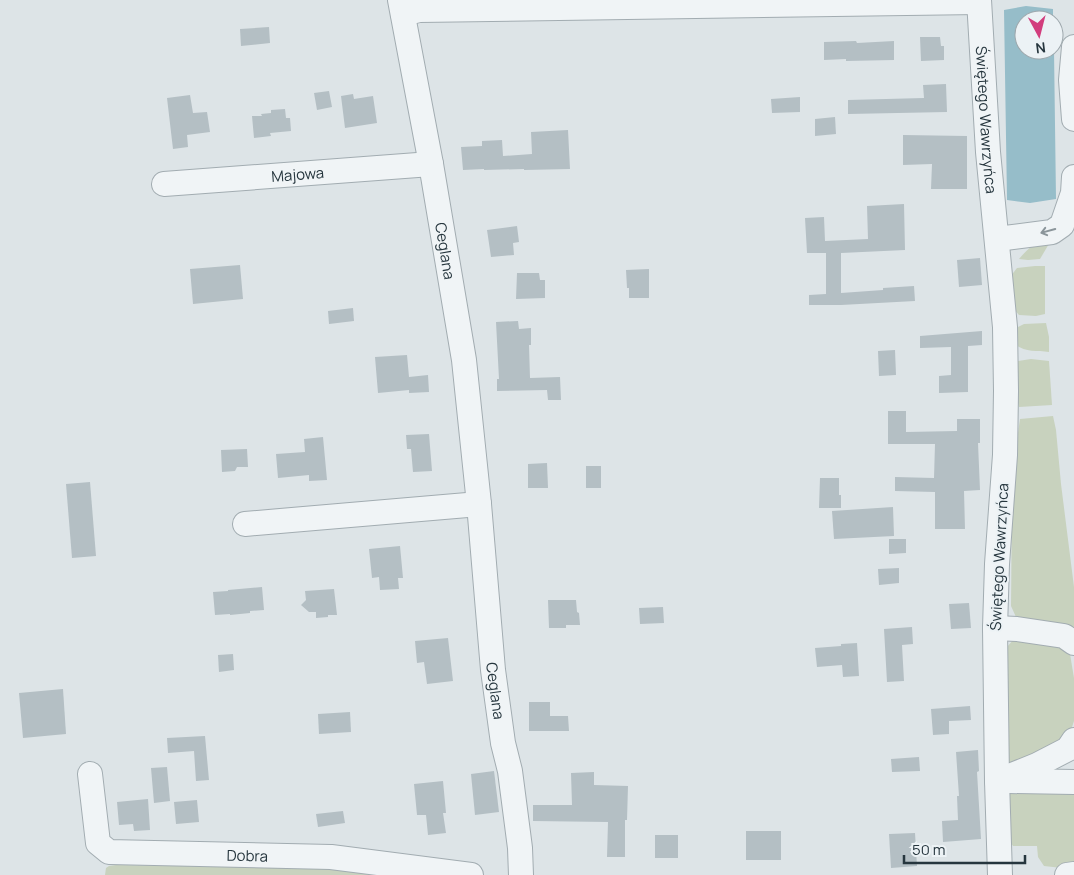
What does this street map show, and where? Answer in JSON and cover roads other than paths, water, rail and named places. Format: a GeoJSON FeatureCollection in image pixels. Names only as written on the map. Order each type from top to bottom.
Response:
{"type":"FeatureCollection","features":[{"type":"Feature","properties":{"kind":"street"},"geometry":{"type":"LineString","coordinates":[[402,7],[419,10],[980,1]]}},
{"type":"Feature","properties":{"kind":"street","name":"Świętego Wawrzyńca"},"geometry":{"type":"LineString","coordinates":[[980,1],[988,152],[1005,327],[1005,455],[997,564],[995,628],[1000,875]]}},
{"type":"Feature","properties":{"kind":"street","name":"Ceglana"},"geometry":{"type":"LineString","coordinates":[[402,7],[464,360],[479,504],[493,670],[503,743],[510,771],[520,848],[521,875]]}},
{"type":"Feature","properties":{"kind":"street"},"geometry":{"type":"LineString","coordinates":[[1074,47],[1070,80],[1074,119]]}},
{"type":"Feature","properties":{"kind":"street","name":"Majowa"},"geometry":{"type":"LineString","coordinates":[[164,184],[431,164]]}},
{"type":"Feature","properties":{"kind":"street"},"geometry":{"type":"LineString","coordinates":[[997,239],[1052,232],[1062,225],[1073,193],[1074,177]]}},
{"type":"Feature","properties":{"kind":"street"},"geometry":{"type":"LineString","coordinates":[[244,524],[479,504]]}},
{"type":"Feature","properties":{"kind":"street"},"geometry":{"type":"LineString","coordinates":[[995,628],[1017,629],[1064,636],[1074,643]]}},
{"type":"Feature","properties":{"kind":"street"},"geometry":{"type":"LineString","coordinates":[[997,781],[1038,765],[1068,749],[1074,740]]}},
{"type":"Feature","properties":{"kind":"street","name":"Dobra"},"geometry":{"type":"LineString","coordinates":[[90,774],[98,843],[109,852],[330,857],[471,875]]}},
{"type":"Feature","properties":{"kind":"street"},"geometry":{"type":"LineString","coordinates":[[997,781],[1074,782]]}},
{"type":"Feature","properties":{"kind":"street"},"geometry":{"type":"LineString","coordinates":[[1067,875],[1074,874]]}},
{"type":"Feature","properties":{"kind":"water"},"geometry":{"type":"Polygon","coordinates":[[[1026,6],[1053,9],[1014,10],[1014,60],[1054,60],[1056,199],[1030,203],[1007,200],[1004,10],[1026,6]]]}}]}
